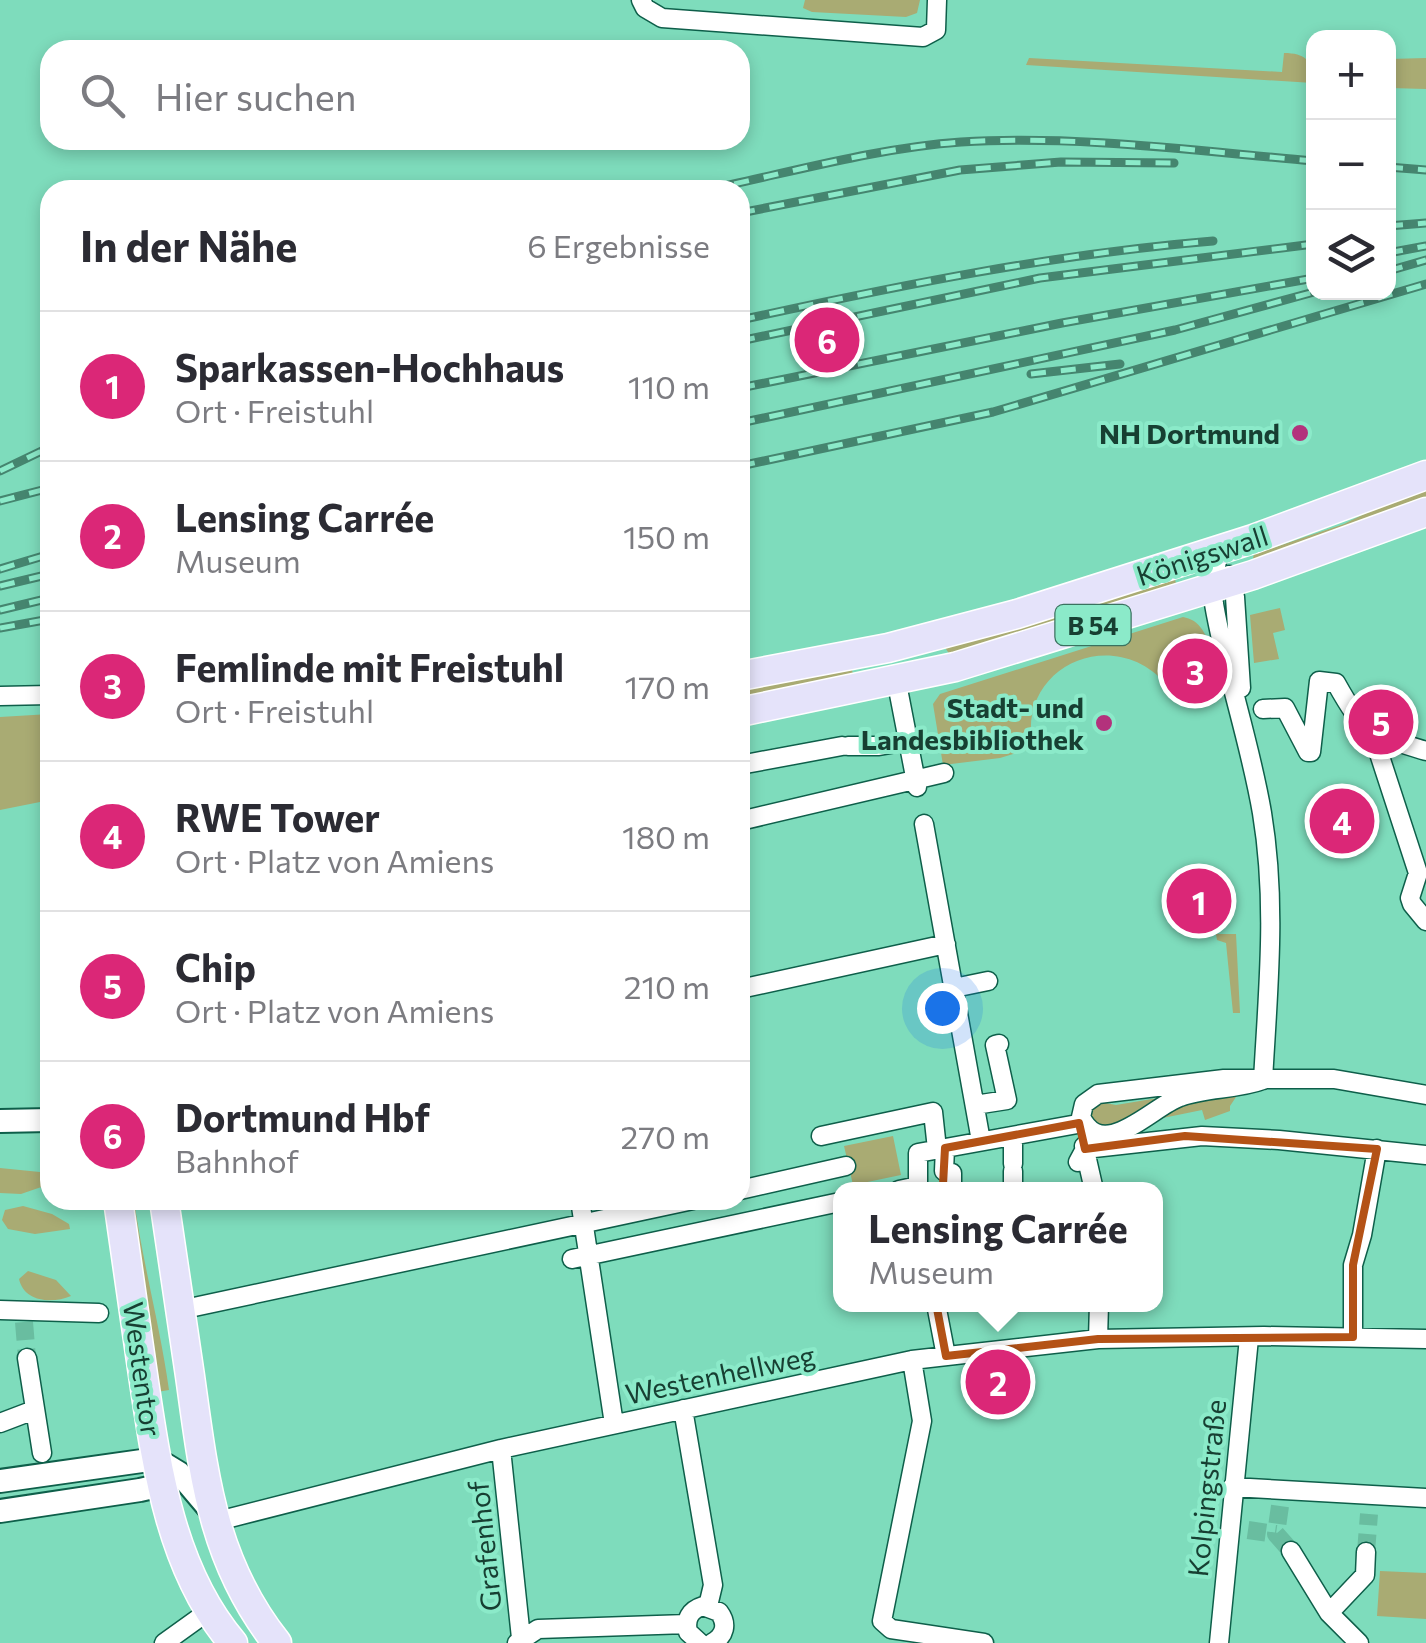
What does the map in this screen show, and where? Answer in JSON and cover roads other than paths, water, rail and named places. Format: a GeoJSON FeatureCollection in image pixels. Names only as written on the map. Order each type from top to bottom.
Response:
{"type":"FeatureCollection","features":[{"type":"Feature","properties":{"kind":"main road","name":"Königswall"},"geometry":{"type":"LineString","coordinates":[[750,675],[807,666],[942,635],[1317,518],[1426,476]]}},
{"type":"Feature","properties":{"kind":"main road","name":"Königswall"},"geometry":{"type":"LineString","coordinates":[[750,710],[955,667],[1222,584],[1426,512]]}},
{"type":"Feature","properties":{"kind":"main road"},"geometry":{"type":"LineString","coordinates":[[0,1121],[40,1120]]}},
{"type":"Feature","properties":{"kind":"main road","name":"Westentor"},"geometry":{"type":"LineString","coordinates":[[120,1210],[175,1532],[204,1614],[234,1643]]}},
{"type":"Feature","properties":{"kind":"main road","name":"Westentor"},"geometry":{"type":"LineString","coordinates":[[165,1210],[199,1447],[213,1517],[245,1597],[278,1643]]}},
{"type":"Feature","properties":{"kind":"main road","name":"Westentor"},"geometry":{"type":"LineString","coordinates":[[166,1472],[199,1447]]}},
{"type":"Feature","properties":{"kind":"main road"},"geometry":{"type":"LineString","coordinates":[[0,1481],[166,1472]]}},
{"type":"Feature","properties":{"kind":"main road"},"geometry":{"type":"LineString","coordinates":[[0,1511],[166,1472]]}},
{"type":"Feature","properties":{"kind":"main road","name":"Westentor"},"geometry":{"type":"LineString","coordinates":[[166,1472],[213,1517]]}},
{"type":"Feature","properties":{"kind":"street"},"geometry":{"type":"LineString","coordinates":[[641,0],[645,8],[662,18],[923,37],[936,30],[937,0]]}},
{"type":"Feature","properties":{"kind":"street"},"geometry":{"type":"LineString","coordinates":[[1219,550],[1222,584],[1242,675],[1241,713],[1263,816],[1271,894],[1271,982],[1263,1080]]}},
{"type":"Feature","properties":{"kind":"street"},"geometry":{"type":"LineString","coordinates":[[1263,709],[1285,708],[1311,752],[1319,681],[1336,683],[1351,710],[1373,735],[1418,874],[1412,904],[1426,921]]}},
{"type":"Feature","properties":{"kind":"street"},"geometry":{"type":"LineString","coordinates":[[0,696],[40,694]]}},
{"type":"Feature","properties":{"kind":"street"},"geometry":{"type":"LineString","coordinates":[[900,699],[916,784]]}},
{"type":"Feature","properties":{"kind":"street"},"geometry":{"type":"LineString","coordinates":[[1373,735],[1426,751]]}},
{"type":"Feature","properties":{"kind":"street"},"geometry":{"type":"LineString","coordinates":[[750,762],[845,746],[908,741]]}},
{"type":"Feature","properties":{"kind":"street"},"geometry":{"type":"LineString","coordinates":[[750,819],[886,786],[916,784],[944,773]]}},
{"type":"Feature","properties":{"kind":"street"},"geometry":{"type":"LineString","coordinates":[[924,824],[981,1142]]}},
{"type":"Feature","properties":{"kind":"street"},"geometry":{"type":"LineString","coordinates":[[750,988],[946,944]]}},
{"type":"Feature","properties":{"kind":"street"},"geometry":{"type":"LineString","coordinates":[[953,984],[987,977]]}},
{"type":"Feature","properties":{"kind":"street"},"geometry":{"type":"LineString","coordinates":[[968,1065],[996,1055],[1006,1100],[974,1106]]}},
{"type":"Feature","properties":{"kind":"street"},"geometry":{"type":"LineString","coordinates":[[1091,1182],[1082,1155],[1080,1113],[1084,1104],[1098,1094],[1194,1082],[1334,1079],[1426,1095]]}},
{"type":"Feature","properties":{"kind":"street"},"geometry":{"type":"LineString","coordinates":[[918,1182],[918,1153],[1081,1123],[1098,1133],[1112,1134],[1137,1124],[1164,1103],[1182,1096],[1241,1088],[1263,1080]]}},
{"type":"Feature","properties":{"kind":"street"},"geometry":{"type":"LineString","coordinates":[[820,1136],[933,1112],[943,1180]]}},
{"type":"Feature","properties":{"kind":"street"},"geometry":{"type":"LineString","coordinates":[[1013,1136],[1013,1175]]}},
{"type":"Feature","properties":{"kind":"street"},"geometry":{"type":"LineString","coordinates":[[1082,1155],[1185,1136],[1246,1137],[1426,1155]]}},
{"type":"Feature","properties":{"kind":"street"},"geometry":{"type":"LineString","coordinates":[[1353,1337],[1352,1265],[1362,1235],[1377,1149]]}},
{"type":"Feature","properties":{"kind":"street"},"geometry":{"type":"LineString","coordinates":[[750,1188],[846,1166]]}},
{"type":"Feature","properties":{"kind":"street"},"geometry":{"type":"LineString","coordinates":[[580,1257],[833,1203]]}},
{"type":"Feature","properties":{"kind":"street"},"geometry":{"type":"LineString","coordinates":[[582,1210],[580,1257],[614,1424]]}},
{"type":"Feature","properties":{"kind":"street"},"geometry":{"type":"LineString","coordinates":[[180,1310],[648,1210]]}},
{"type":"Feature","properties":{"kind":"street"},"geometry":{"type":"LineString","coordinates":[[0,1310],[23,1316],[99,1313]]}},
{"type":"Feature","properties":{"kind":"street"},"geometry":{"type":"LineString","coordinates":[[938,1312],[946,1356]]}},
{"type":"Feature","properties":{"kind":"street"},"geometry":{"type":"LineString","coordinates":[[1098,1340],[1099,1312]]}},
{"type":"Feature","properties":{"kind":"street","name":"Kolpingstraße"},"geometry":{"type":"LineString","coordinates":[[1219,1643],[1249,1338]]}},
{"type":"Feature","properties":{"kind":"street","name":"Westenhellweg"},"geometry":{"type":"LineString","coordinates":[[213,1517],[614,1424],[684,1416],[914,1368],[946,1356],[1098,1340],[1426,1339]]}},
{"type":"Feature","properties":{"kind":"street"},"geometry":{"type":"LineString","coordinates":[[27,1358],[42,1453]]}},
{"type":"Feature","properties":{"kind":"street"},"geometry":{"type":"LineString","coordinates":[[914,1368],[922,1421],[882,1621],[890,1629],[984,1643]]}},
{"type":"Feature","properties":{"kind":"street"},"geometry":{"type":"LineString","coordinates":[[0,1423],[34,1410]]}},
{"type":"Feature","properties":{"kind":"street"},"geometry":{"type":"LineString","coordinates":[[684,1416],[713,1585],[708,1606]]}},
{"type":"Feature","properties":{"kind":"street","name":"Grafenhof"},"geometry":{"type":"LineString","coordinates":[[501,1450],[519,1640],[538,1629],[687,1624]]}},
{"type":"Feature","properties":{"kind":"street"},"geometry":{"type":"LineString","coordinates":[[1233,1482],[1369,1504],[1426,1498]]}},
{"type":"Feature","properties":{"kind":"street"},"geometry":{"type":"LineString","coordinates":[[1266,1489],[1280,1506]]}},
{"type":"Feature","properties":{"kind":"street"},"geometry":{"type":"LineString","coordinates":[[1228,1529],[1248,1530]]}},
{"type":"Feature","properties":{"kind":"street"},"geometry":{"type":"LineString","coordinates":[[1291,1551],[1329,1613],[1358,1643]]}},
{"type":"Feature","properties":{"kind":"street"},"geometry":{"type":"LineString","coordinates":[[1329,1613],[1365,1575],[1366,1552]]}},
{"type":"Feature","properties":{"kind":"street"},"geometry":{"type":"LineString","coordinates":[[700,1643],[691,1638],[687,1624],[692,1612],[708,1606],[719,1612],[724,1623],[722,1635],[712,1643]]}},
{"type":"Feature","properties":{"kind":"street"},"geometry":{"type":"LineString","coordinates":[[164,1643],[204,1614]]}},
{"type":"Feature","properties":{"kind":"tunnel"},"geometry":{"type":"LineString","coordinates":[[24,1322],[27,1358]]}},
{"type":"Feature","properties":{"kind":"tunnel"},"geometry":{"type":"LineString","coordinates":[[1280,1506],[1276,1534],[1291,1551]]}},
{"type":"Feature","properties":{"kind":"tunnel"},"geometry":{"type":"LineString","coordinates":[[1366,1552],[1369,1514]]}},
{"type":"Feature","properties":{"kind":"tunnel"},"geometry":{"type":"LineString","coordinates":[[1248,1530],[1276,1534]]}},
{"type":"Feature","properties":{"kind":"railway"},"geometry":{"type":"LineString","coordinates":[[750,180],[864,155],[929,145],[1005,140],[1093,142],[1306,160]]}},
{"type":"Feature","properties":{"kind":"railway"},"geometry":{"type":"LineString","coordinates":[[750,211],[960,170],[1061,162],[1174,163]]}},
{"type":"Feature","properties":{"kind":"railway"},"geometry":{"type":"LineString","coordinates":[[1396,168],[1426,170]]}},
{"type":"Feature","properties":{"kind":"railway"},"geometry":{"type":"LineString","coordinates":[[1396,225],[1426,223]]}},
{"type":"Feature","properties":{"kind":"railway"},"geometry":{"type":"LineString","coordinates":[[750,318],[1034,263],[1213,241]]}},
{"type":"Feature","properties":{"kind":"railway"},"geometry":{"type":"LineString","coordinates":[[750,339],[1040,278],[1306,245]]}},
{"type":"Feature","properties":{"kind":"railway"},"geometry":{"type":"LineString","coordinates":[[1396,252],[1426,246]]}},
{"type":"Feature","properties":{"kind":"railway"},"geometry":{"type":"LineString","coordinates":[[1396,269],[1426,260]]}},
{"type":"Feature","properties":{"kind":"railway"},"geometry":{"type":"LineString","coordinates":[[750,386],[1062,323],[1306,279]]}},
{"type":"Feature","properties":{"kind":"railway"},"geometry":{"type":"LineString","coordinates":[[750,464],[993,412],[1426,284]]}},
{"type":"Feature","properties":{"kind":"railway"},"geometry":{"type":"LineString","coordinates":[[750,421],[1175,330],[1306,294]]}},
{"type":"Feature","properties":{"kind":"railway"},"geometry":{"type":"LineString","coordinates":[[1031,374],[1120,364]]}},
{"type":"Feature","properties":{"kind":"railway"},"geometry":{"type":"LineString","coordinates":[[0,471],[40,452]]}},
{"type":"Feature","properties":{"kind":"railway"},"geometry":{"type":"LineString","coordinates":[[0,501],[40,491]]}},
{"type":"Feature","properties":{"kind":"railway"},"geometry":{"type":"LineString","coordinates":[[0,569],[40,557]]}},
{"type":"Feature","properties":{"kind":"railway"},"geometry":{"type":"LineString","coordinates":[[0,586],[40,576]]}},
{"type":"Feature","properties":{"kind":"railway"},"geometry":{"type":"LineString","coordinates":[[0,610],[40,600]]}},
{"type":"Feature","properties":{"kind":"railway"},"geometry":{"type":"LineString","coordinates":[[0,628],[40,621]]}},
{"type":"Feature","properties":{"kind":"place","name":"Dortmund Hbf"},"geometry":{"type":"Point","coordinates":[827,340]}},
{"type":"Feature","properties":{"kind":"place","name":"NH Dortmund"},"geometry":{"type":"Point","coordinates":[1300,433]}},
{"type":"Feature","properties":{"kind":"place","name":"Femlinde mit Freistuhl"},"geometry":{"type":"Point","coordinates":[1195,671]}},
{"type":"Feature","properties":{"kind":"place","name":"Chip"},"geometry":{"type":"Point","coordinates":[1381,722]}},
{"type":"Feature","properties":{"kind":"place","name":"Stadt- und Landesbibliothek"},"geometry":{"type":"Point","coordinates":[1104,723]}},
{"type":"Feature","properties":{"kind":"place","name":"RWE Tower"},"geometry":{"type":"Point","coordinates":[1342,821]}},
{"type":"Feature","properties":{"kind":"place","name":"Sparkassen-Hochhaus"},"geometry":{"type":"Point","coordinates":[1199,901]}},
{"type":"Feature","properties":{"kind":"place","name":"Lensing Carrée"},"geometry":{"type":"Point","coordinates":[998,1382]}}]}
